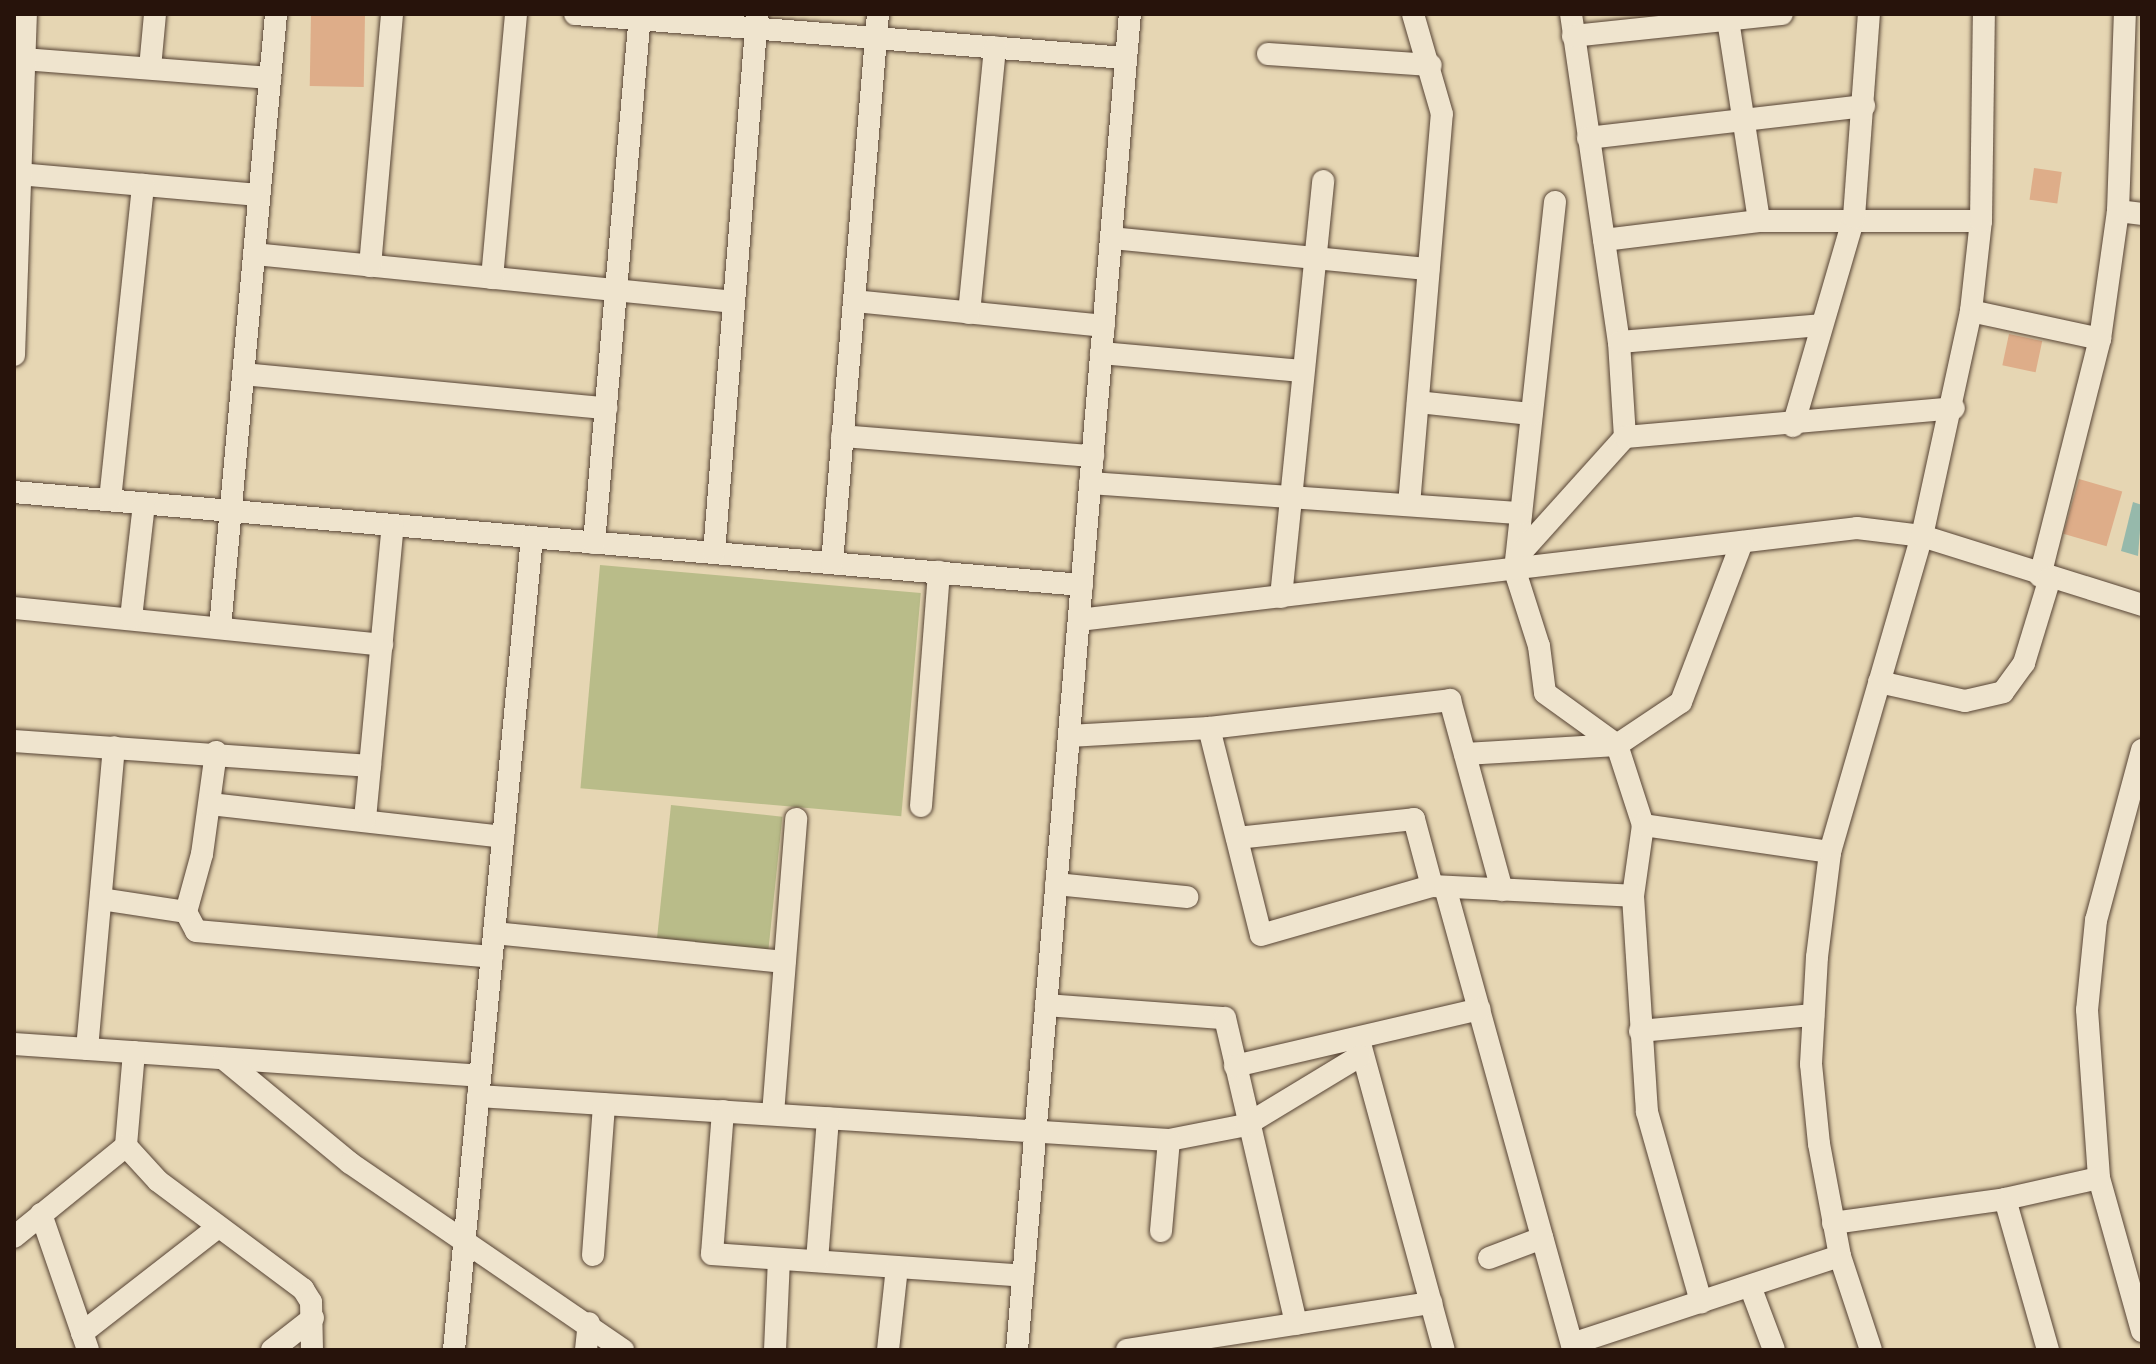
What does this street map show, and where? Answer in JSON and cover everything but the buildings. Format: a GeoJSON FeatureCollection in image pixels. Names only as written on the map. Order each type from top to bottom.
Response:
{"type":"FeatureCollection","features":[{"type":"Feature","properties":{"kind":"street"},"geometry":{"type":"LineString","coordinates":[[14,354],[18,174],[16,110],[26,14]]}},
{"type":"Feature","properties":{"kind":"street"},"geometry":{"type":"LineString","coordinates":[[150,68],[155,14]]}},
{"type":"Feature","properties":{"kind":"street"},"geometry":{"type":"LineString","coordinates":[[220,628],[276,14]]}},
{"type":"Feature","properties":{"kind":"street"},"geometry":{"type":"LineString","coordinates":[[370,266],[392,14]]}},
{"type":"Feature","properties":{"kind":"street"},"geometry":{"type":"LineString","coordinates":[[492,278],[516,14]]}},
{"type":"Feature","properties":{"kind":"street"},"geometry":{"type":"LineString","coordinates":[[575,14],[757,21],[876,38],[1126,58]]}},
{"type":"Feature","properties":{"kind":"street"},"geometry":{"type":"LineString","coordinates":[[832,563],[878,14]]}},
{"type":"Feature","properties":{"kind":"street"},"geometry":{"type":"LineString","coordinates":[[1017,1350],[1130,14]]}},
{"type":"Feature","properties":{"kind":"street"},"geometry":{"type":"LineString","coordinates":[[1409,505],[1442,114],[1431,65],[1413,14]]}},
{"type":"Feature","properties":{"kind":"street"},"geometry":{"type":"LineString","coordinates":[[1793,426],[1854,217],[1869,14]]}},
{"type":"Feature","properties":{"kind":"street"},"geometry":{"type":"LineString","coordinates":[[1871,1350],[1840,1256],[1833,1223],[1811,1064],[1813,1015],[1830,852],[1922,536],[1954,408],[1971,311],[1981,221],[1984,14]]}},
{"type":"Feature","properties":{"kind":"street"},"geometry":{"type":"LineString","coordinates":[[1879,682],[1965,701],[2003,692],[2024,663],[2100,339],[2118,211],[2125,14]]}},
{"type":"Feature","properties":{"kind":"street"},"geometry":{"type":"LineString","coordinates":[[1516,564],[1625,437],[1619,342],[1572,25],[1728,20],[1770,15]]}},
{"type":"Feature","properties":{"kind":"street"},"geometry":{"type":"LineString","coordinates":[[594,543],[640,17]]}},
{"type":"Feature","properties":{"kind":"street"},"geometry":{"type":"LineString","coordinates":[[1728,20],[1759,221]]}},
{"type":"Feature","properties":{"kind":"street"},"geometry":{"type":"LineString","coordinates":[[714,553],[757,21]]}},
{"type":"Feature","properties":{"kind":"street"},"geometry":{"type":"LineString","coordinates":[[969,313],[995,47]]}},
{"type":"Feature","properties":{"kind":"street"},"geometry":{"type":"LineString","coordinates":[[1268,54],[1431,65]]}},
{"type":"Feature","properties":{"kind":"street"},"geometry":{"type":"LineString","coordinates":[[23,59],[270,78]]}},
{"type":"Feature","properties":{"kind":"street"},"geometry":{"type":"LineString","coordinates":[[1588,138],[1864,106]]}},
{"type":"Feature","properties":{"kind":"street"},"geometry":{"type":"LineString","coordinates":[[18,174],[259,195]]}},
{"type":"Feature","properties":{"kind":"street"},"geometry":{"type":"LineString","coordinates":[[1281,597],[1323,181]]}},
{"type":"Feature","properties":{"kind":"street"},"geometry":{"type":"LineString","coordinates":[[110,500],[143,185]]}},
{"type":"Feature","properties":{"kind":"street"},"geometry":{"type":"LineString","coordinates":[[1555,202],[1516,564],[1539,646],[1545,693],[1617,745],[1643,825],[1633,896],[1647,1112],[1701,1302]]}},
{"type":"Feature","properties":{"kind":"street"},"geometry":{"type":"LineString","coordinates":[[2118,211],[2142,214]]}},
{"type":"Feature","properties":{"kind":"street"},"geometry":{"type":"LineString","coordinates":[[1604,240],[1759,221],[1854,217],[1981,221]]}},
{"type":"Feature","properties":{"kind":"street"},"geometry":{"type":"LineString","coordinates":[[1111,238],[1428,269]]}},
{"type":"Feature","properties":{"kind":"street"},"geometry":{"type":"LineString","coordinates":[[254,254],[734,302]]}},
{"type":"Feature","properties":{"kind":"street"},"geometry":{"type":"LineString","coordinates":[[854,301],[1104,326]]}},
{"type":"Feature","properties":{"kind":"street"},"geometry":{"type":"LineString","coordinates":[[1971,311],[2100,339]]}},
{"type":"Feature","properties":{"kind":"street"},"geometry":{"type":"LineString","coordinates":[[1619,342],[1821,325]]}},
{"type":"Feature","properties":{"kind":"street"},"geometry":{"type":"LineString","coordinates":[[1101,353],[1302,371]]}},
{"type":"Feature","properties":{"kind":"street"},"geometry":{"type":"LineString","coordinates":[[243,374],[606,408]]}},
{"type":"Feature","properties":{"kind":"street"},"geometry":{"type":"LineString","coordinates":[[1418,402],[1531,414]]}},
{"type":"Feature","properties":{"kind":"street"},"geometry":{"type":"LineString","coordinates":[[1625,437],[1793,426],[1954,408]]}},
{"type":"Feature","properties":{"kind":"street"},"geometry":{"type":"LineString","coordinates":[[842,436],[1093,456]]}},
{"type":"Feature","properties":{"kind":"street"},"geometry":{"type":"LineString","coordinates":[[1090,483],[1521,513]]}},
{"type":"Feature","properties":{"kind":"street"},"geometry":{"type":"LineString","coordinates":[[14,492],[1082,585]]}},
{"type":"Feature","properties":{"kind":"street"},"geometry":{"type":"LineString","coordinates":[[131,618],[144,504]]}},
{"type":"Feature","properties":{"kind":"street"},"geometry":{"type":"LineString","coordinates":[[365,819],[393,525]]}},
{"type":"Feature","properties":{"kind":"street"},"geometry":{"type":"LineString","coordinates":[[1079,620],[1281,597],[1516,564],[1857,528],[1922,536],[2142,605]]}},
{"type":"Feature","properties":{"kind":"street"},"geometry":{"type":"LineString","coordinates":[[454,1350],[532,537]]}},
{"type":"Feature","properties":{"kind":"street"},"geometry":{"type":"LineString","coordinates":[[1465,754],[1617,745],[1681,702],[1742,542]]}},
{"type":"Feature","properties":{"kind":"street"},"geometry":{"type":"LineString","coordinates":[[921,806],[939,572]]}},
{"type":"Feature","properties":{"kind":"street"},"geometry":{"type":"LineString","coordinates":[[14,608],[382,645]]}},
{"type":"Feature","properties":{"kind":"street"},"geometry":{"type":"LineString","coordinates":[[1069,736],[1209,728],[1450,700],[1502,890]]}},
{"type":"Feature","properties":{"kind":"street"},"geometry":{"type":"LineString","coordinates":[[1209,728],[1261,935],[1439,886],[1633,896]]}},
{"type":"Feature","properties":{"kind":"street"},"geometry":{"type":"LineString","coordinates":[[14,741],[216,752],[370,766]]}},
{"type":"Feature","properties":{"kind":"street"},"geometry":{"type":"LineString","coordinates":[[87,1049],[114,747]]}},
{"type":"Feature","properties":{"kind":"street"},"geometry":{"type":"LineString","coordinates":[[2142,750],[2096,920],[2087,1010],[2099,1178],[2137,1295],[2142,1331]]}},
{"type":"Feature","properties":{"kind":"street"},"geometry":{"type":"LineString","coordinates":[[186,912],[210,804],[216,752]]}},
{"type":"Feature","properties":{"kind":"street"},"geometry":{"type":"LineString","coordinates":[[210,804],[365,819],[503,837]]}},
{"type":"Feature","properties":{"kind":"street"},"geometry":{"type":"LineString","coordinates":[[773,1114],[796,819]]}},
{"type":"Feature","properties":{"kind":"street"},"geometry":{"type":"LineString","coordinates":[[1237,838],[1414,819],[1479,1009],[1572,1347],[1840,1256]]}},
{"type":"Feature","properties":{"kind":"street"},"geometry":{"type":"LineString","coordinates":[[1643,825],[1830,852]]}},
{"type":"Feature","properties":{"kind":"street"},"geometry":{"type":"LineString","coordinates":[[1056,884],[1187,897]]}},
{"type":"Feature","properties":{"kind":"street"},"geometry":{"type":"LineString","coordinates":[[101,899],[186,912],[204,935],[492,957]]}},
{"type":"Feature","properties":{"kind":"street"},"geometry":{"type":"LineString","coordinates":[[494,933],[785,962]]}},
{"type":"Feature","properties":{"kind":"street"},"geometry":{"type":"LineString","coordinates":[[1046,1005],[1225,1018],[1246,1125],[1296,1324]]}},
{"type":"Feature","properties":{"kind":"street"},"geometry":{"type":"LineString","coordinates":[[1235,1066],[1360,1048],[1479,1009]]}},
{"type":"Feature","properties":{"kind":"street"},"geometry":{"type":"LineString","coordinates":[[1640,1031],[1813,1015]]}},
{"type":"Feature","properties":{"kind":"street"},"geometry":{"type":"LineString","coordinates":[[14,1044],[224,1059],[479,1086],[604,1104],[1169,1140],[1246,1125],[1360,1048]]}},
{"type":"Feature","properties":{"kind":"street"},"geometry":{"type":"LineString","coordinates":[[1360,1048],[1444,1350]]}},
{"type":"Feature","properties":{"kind":"street"},"geometry":{"type":"LineString","coordinates":[[14,1237],[126,1146],[134,1052]]}},
{"type":"Feature","properties":{"kind":"street"},"geometry":{"type":"LineString","coordinates":[[224,1059],[350,1163],[465,1236],[623,1350]]}},
{"type":"Feature","properties":{"kind":"street"},"geometry":{"type":"LineString","coordinates":[[593,1255],[604,1104]]}},
{"type":"Feature","properties":{"kind":"street"},"geometry":{"type":"LineString","coordinates":[[723,1111],[712,1254],[1023,1276]]}},
{"type":"Feature","properties":{"kind":"street"},"geometry":{"type":"LineString","coordinates":[[817,1261],[828,1118]]}},
{"type":"Feature","properties":{"kind":"street"},"geometry":{"type":"LineString","coordinates":[[1161,1231],[1169,1140]]}},
{"type":"Feature","properties":{"kind":"street"},"geometry":{"type":"LineString","coordinates":[[126,1146],[158,1181],[303,1289],[313,1318],[312,1350]]}},
{"type":"Feature","properties":{"kind":"street"},"geometry":{"type":"LineString","coordinates":[[1833,1223],[2005,1199],[2099,1178]]}},
{"type":"Feature","properties":{"kind":"street"},"geometry":{"type":"LineString","coordinates":[[2005,1199],[2048,1350]]}},
{"type":"Feature","properties":{"kind":"street"},"geometry":{"type":"LineString","coordinates":[[41,1214],[85,1341],[218,1227]]}},
{"type":"Feature","properties":{"kind":"street"},"geometry":{"type":"LineString","coordinates":[[1489,1258],[1542,1238]]}},
{"type":"Feature","properties":{"kind":"street"},"geometry":{"type":"LineString","coordinates":[[775,1350],[779,1259]]}},
{"type":"Feature","properties":{"kind":"street"},"geometry":{"type":"LineString","coordinates":[[888,1350],[897,1267]]}},
{"type":"Feature","properties":{"kind":"street"},"geometry":{"type":"LineString","coordinates":[[1750,1286],[1774,1350]]}},
{"type":"Feature","properties":{"kind":"street"},"geometry":{"type":"LineString","coordinates":[[1127,1350],[1431,1303]]}},
{"type":"Feature","properties":{"kind":"street"},"geometry":{"type":"LineString","coordinates":[[272,1350],[313,1318]]}},
{"type":"Feature","properties":{"kind":"street"},"geometry":{"type":"LineString","coordinates":[[586,1350],[589,1323]]}},
{"type":"Feature","properties":{"kind":"green space"},"geometry":{"type":"Polygon","coordinates":[[[600,565],[921,593],[901,816],[580,788],[600,565]]]}},
{"type":"Feature","properties":{"kind":"green space"},"geometry":{"type":"Polygon","coordinates":[[[671,805],[782,817],[768,950],[657,938],[671,805]]]}},
{"type":"Feature","properties":{"kind":"shaded area"},"geometry":{"type":"Polygon","coordinates":[[[2133,502],[2142,505],[2138,556],[2121,551],[2133,502]]]}}]}
